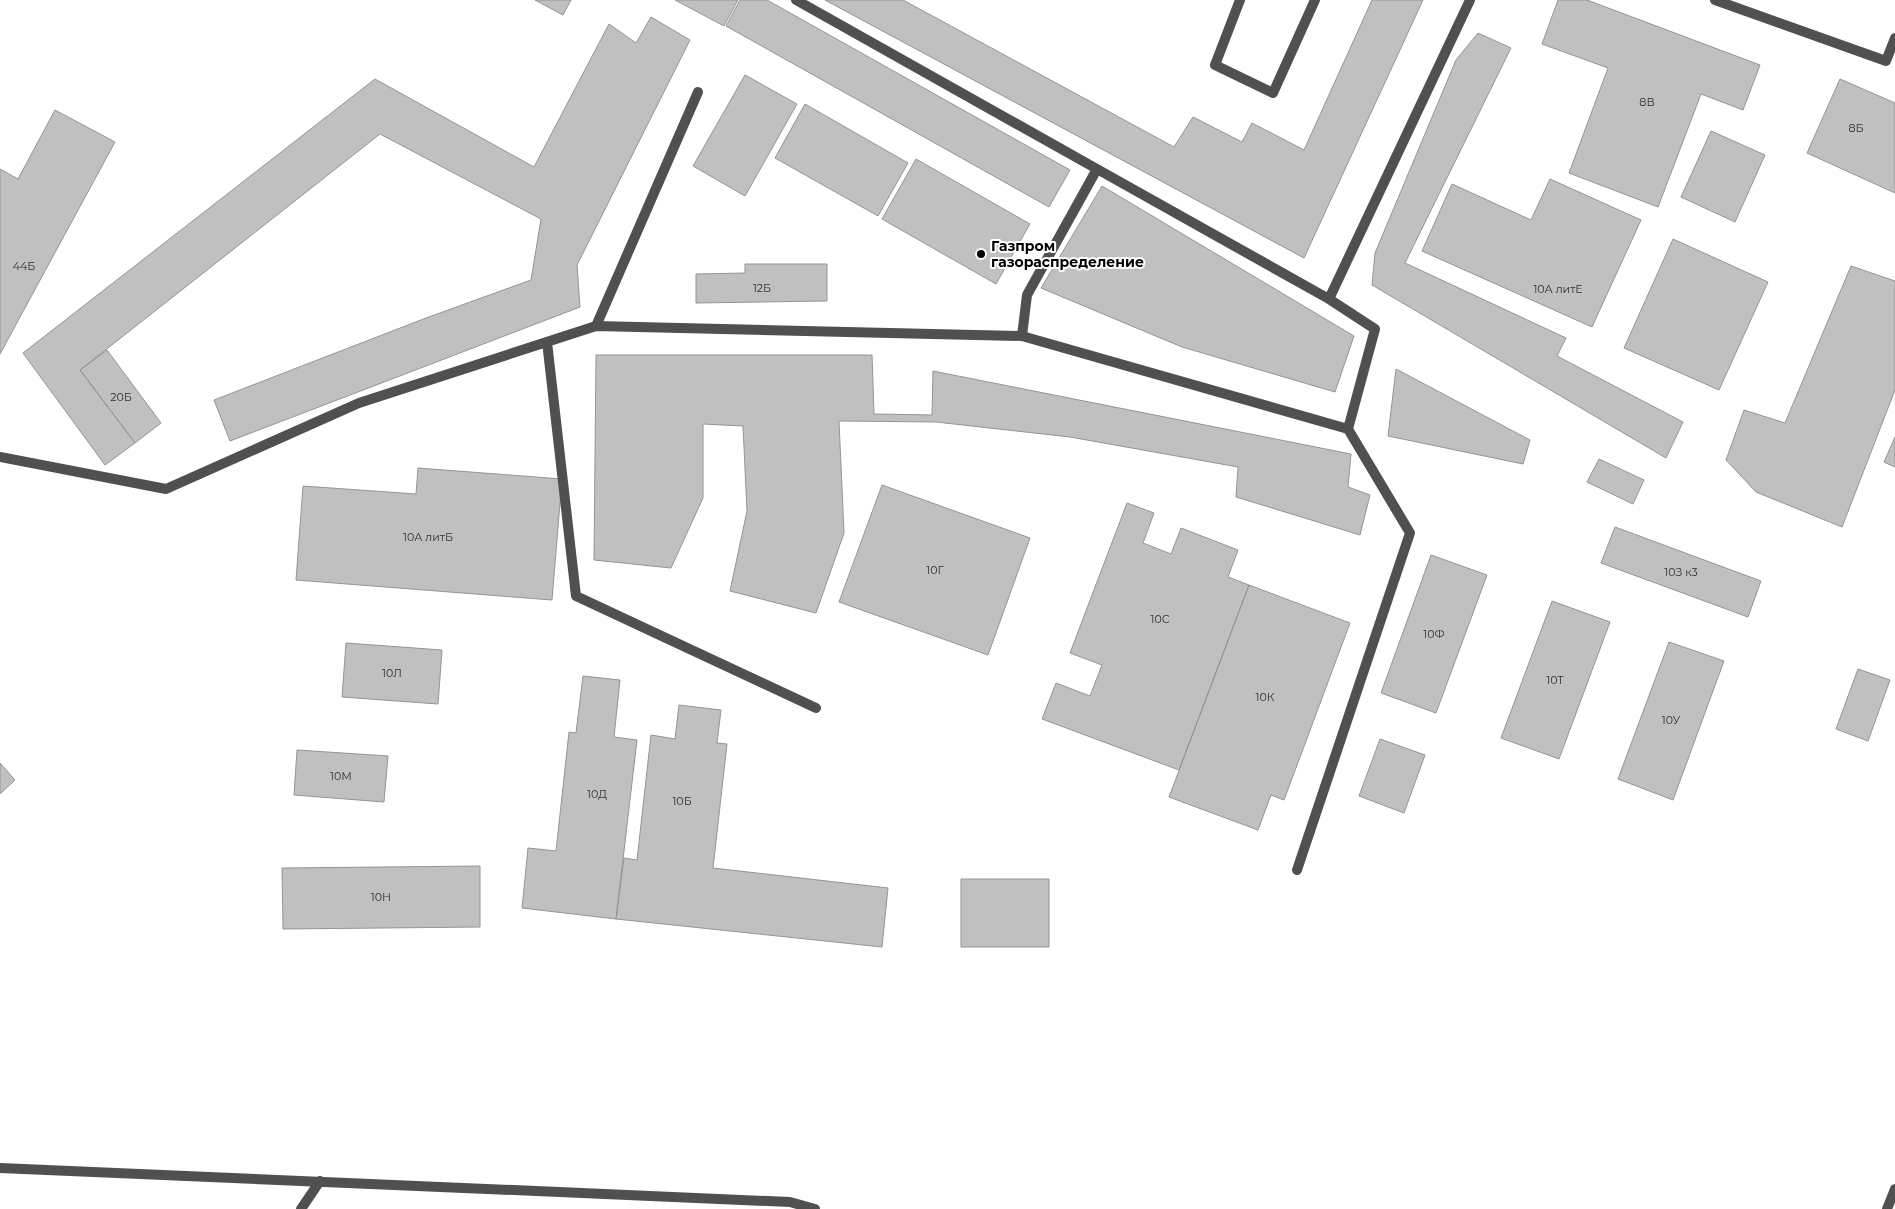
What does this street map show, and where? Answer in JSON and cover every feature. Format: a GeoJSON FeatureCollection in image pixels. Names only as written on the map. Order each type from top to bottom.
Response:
{"type":"FeatureCollection","features":[{"type":"Feature","properties":{"kind":"lane"},"geometry":{"type":"LineString","coordinates":[[796,0],[1329,299],[1375,329],[1348,428]]}},
{"type":"Feature","properties":{"kind":"lane"},"geometry":{"type":"LineString","coordinates":[[1240,0],[1215,65],[1273,93],[1315,0]]}},
{"type":"Feature","properties":{"kind":"lane"},"geometry":{"type":"LineString","coordinates":[[1329,299],[1470,0]]}},
{"type":"Feature","properties":{"kind":"lane"},"geometry":{"type":"LineString","coordinates":[[1715,0],[1890,63],[1895,38]]}},
{"type":"Feature","properties":{"kind":"lane"},"geometry":{"type":"LineString","coordinates":[[596,326],[698,92]]}},
{"type":"Feature","properties":{"kind":"lane"},"geometry":{"type":"LineString","coordinates":[[1022,336],[1027,295],[1097,168]]}},
{"type":"Feature","properties":{"kind":"lane"},"geometry":{"type":"LineString","coordinates":[[0,457],[166,489],[359,404],[596,326],[1022,336],[1348,428],[1410,533],[1297,870]]}},
{"type":"Feature","properties":{"kind":"lane"},"geometry":{"type":"LineString","coordinates":[[547,342],[576,596],[816,708]]}},
{"type":"Feature","properties":{"kind":"lane"},"geometry":{"type":"LineString","coordinates":[[0,1168],[790,1202],[815,1209]]}},
{"type":"Feature","properties":{"kind":"lane"},"geometry":{"type":"LineString","coordinates":[[301,1209],[320,1181]]}},
{"type":"Feature","properties":{"kind":"lane"},"geometry":{"type":"LineString","coordinates":[[1887,1209],[1895,1189]]}},
{"type":"Feature","properties":{"kind":"building"},"geometry":{"type":"Polygon","coordinates":[[[535,0],[571,0],[563,15],[535,0]]]}},
{"type":"Feature","properties":{"kind":"building"},"geometry":{"type":"Polygon","coordinates":[[[675,0],[738,0],[724,26],[675,0]]]}},
{"type":"Feature","properties":{"kind":"building"},"geometry":{"type":"Polygon","coordinates":[[[740,0],[767,0],[1070,170],[1049,207],[726,26],[740,0]]]}},
{"type":"Feature","properties":{"kind":"building"},"geometry":{"type":"Polygon","coordinates":[[[825,0],[903,0],[1174,147],[1193,117],[1242,142],[1252,123],[1304,150],[1372,0],[1423,0],[1304,258],[825,0]]]}},
{"type":"Feature","properties":{"kind":"building"},"geometry":{"type":"Polygon","coordinates":[[[1558,0],[1587,0],[1760,65],[1743,110],[1701,94],[1658,207],[1569,173],[1608,68],[1542,44],[1558,0]]]}},
{"type":"Feature","properties":{"kind":"building"},"geometry":{"type":"Polygon","coordinates":[[[651,17],[690,40],[577,265],[580,307],[230,441],[214,400],[426,318],[531,280],[541,219],[380,134],[80,370],[135,443],[105,465],[23,353],[375,79],[534,167],[609,24],[636,43],[651,17]]]}},
{"type":"Feature","properties":{"kind":"building"},"geometry":{"type":"Polygon","coordinates":[[[1478,33],[1511,48],[1405,263],[1566,338],[1557,356],[1683,422],[1666,458],[1372,285],[1375,253],[1456,60],[1478,33]]]}},
{"type":"Feature","properties":{"kind":"building"},"geometry":{"type":"Polygon","coordinates":[[[745,75],[797,104],[745,196],[693,166],[745,75]]]}},
{"type":"Feature","properties":{"kind":"building"},"geometry":{"type":"Polygon","coordinates":[[[1840,79],[1895,103],[1895,193],[1807,153],[1840,79]]]}},
{"type":"Feature","properties":{"kind":"building"},"geometry":{"type":"Polygon","coordinates":[[[805,104],[908,163],[878,216],[775,158],[805,104]]]}},
{"type":"Feature","properties":{"kind":"building"},"geometry":{"type":"Polygon","coordinates":[[[55,110],[115,142],[0,354],[0,169],[18,179],[55,110]]]}},
{"type":"Feature","properties":{"kind":"building"},"geometry":{"type":"Polygon","coordinates":[[[1711,131],[1765,155],[1735,222],[1681,197],[1711,131]]]}},
{"type":"Feature","properties":{"kind":"building"},"geometry":{"type":"Polygon","coordinates":[[[916,159],[1030,224],[996,284],[882,219],[916,159]]]}},
{"type":"Feature","properties":{"kind":"building"},"geometry":{"type":"Polygon","coordinates":[[[1550,179],[1641,220],[1592,327],[1422,251],[1452,184],[1531,220],[1550,179]]]}},
{"type":"Feature","properties":{"kind":"building"},"geometry":{"type":"Polygon","coordinates":[[[1102,186],[1354,336],[1335,392],[1182,347],[1041,288],[1102,186]]]}},
{"type":"Feature","properties":{"kind":"building"},"geometry":{"type":"Polygon","coordinates":[[[1673,239],[1768,282],[1719,390],[1624,348],[1673,239]]]}},
{"type":"Feature","properties":{"kind":"building"},"geometry":{"type":"Polygon","coordinates":[[[745,264],[827,264],[827,301],[696,303],[696,274],[745,273],[745,264]]]}},
{"type":"Feature","properties":{"kind":"building"},"geometry":{"type":"Polygon","coordinates":[[[1851,266],[1895,281],[1895,390],[1842,527],[1756,492],[1726,460],[1744,410],[1785,423],[1851,266]]]}},
{"type":"Feature","properties":{"kind":"building"},"geometry":{"type":"Polygon","coordinates":[[[107,350],[161,423],[135,443],[80,370],[107,350]]]}},
{"type":"Feature","properties":{"kind":"building"},"geometry":{"type":"Polygon","coordinates":[[[596,355],[872,355],[874,414],[932,415],[933,371],[1351,454],[1348,487],[1370,495],[1360,535],[1236,497],[1238,467],[1070,437],[936,422],[839,421],[844,533],[816,613],[730,591],[747,511],[743,426],[703,424],[703,498],[671,568],[594,560],[596,355]]]}},
{"type":"Feature","properties":{"kind":"building"},"geometry":{"type":"Polygon","coordinates":[[[1396,369],[1530,440],[1523,464],[1388,436],[1396,369]]]}},
{"type":"Feature","properties":{"kind":"building"},"geometry":{"type":"Polygon","coordinates":[[[1895,437],[1895,467],[1884,462],[1895,437]]]}},
{"type":"Feature","properties":{"kind":"building"},"geometry":{"type":"Polygon","coordinates":[[[1599,459],[1644,480],[1633,504],[1587,482],[1599,459]]]}},
{"type":"Feature","properties":{"kind":"building"},"geometry":{"type":"Polygon","coordinates":[[[418,468],[562,479],[552,600],[296,580],[303,486],[416,494],[418,468]]]}},
{"type":"Feature","properties":{"kind":"building"},"geometry":{"type":"Polygon","coordinates":[[[882,485],[1030,538],[988,655],[839,602],[882,485]]]}},
{"type":"Feature","properties":{"kind":"building"},"geometry":{"type":"Polygon","coordinates":[[[1127,503],[1154,513],[1143,543],[1171,554],[1181,528],[1238,550],[1228,577],[1249,585],[1179,770],[1042,719],[1056,683],[1090,696],[1102,665],[1070,653],[1127,503]]]}},
{"type":"Feature","properties":{"kind":"building"},"geometry":{"type":"Polygon","coordinates":[[[1615,527],[1761,581],[1748,617],[1601,563],[1615,527]]]}},
{"type":"Feature","properties":{"kind":"building"},"geometry":{"type":"Polygon","coordinates":[[[1431,555],[1487,575],[1436,713],[1381,693],[1431,555]]]}},
{"type":"Feature","properties":{"kind":"building"},"geometry":{"type":"Polygon","coordinates":[[[1249,585],[1350,623],[1284,800],[1271,795],[1258,830],[1169,797],[1249,585]]]}},
{"type":"Feature","properties":{"kind":"building"},"geometry":{"type":"Polygon","coordinates":[[[1552,601],[1610,622],[1559,759],[1501,738],[1552,601]]]}},
{"type":"Feature","properties":{"kind":"building"},"geometry":{"type":"Polygon","coordinates":[[[1669,642],[1724,661],[1673,800],[1618,779],[1669,642]]]}},
{"type":"Feature","properties":{"kind":"building"},"geometry":{"type":"Polygon","coordinates":[[[346,643],[442,650],[438,704],[342,697],[346,643]]]}},
{"type":"Feature","properties":{"kind":"building"},"geometry":{"type":"Polygon","coordinates":[[[1858,669],[1890,680],[1868,741],[1836,729],[1858,669]]]}},
{"type":"Feature","properties":{"kind":"building"},"geometry":{"type":"Polygon","coordinates":[[[583,676],[620,680],[614,737],[637,740],[616,919],[522,908],[528,848],[556,851],[569,732],[576,733],[583,676]]]}},
{"type":"Feature","properties":{"kind":"building"},"geometry":{"type":"Polygon","coordinates":[[[679,705],[721,710],[717,743],[727,744],[713,868],[888,888],[882,947],[616,919],[624,858],[637,860],[651,735],[675,739],[679,705]]]}},
{"type":"Feature","properties":{"kind":"building"},"geometry":{"type":"Polygon","coordinates":[[[1380,739],[1425,755],[1404,813],[1359,796],[1380,739]]]}},
{"type":"Feature","properties":{"kind":"building"},"geometry":{"type":"Polygon","coordinates":[[[297,750],[388,756],[384,802],[294,795],[297,750]]]}},
{"type":"Feature","properties":{"kind":"building"},"geometry":{"type":"Polygon","coordinates":[[[0,763],[15,780],[0,794],[0,763]]]}},
{"type":"Feature","properties":{"kind":"building"},"geometry":{"type":"Polygon","coordinates":[[[480,866],[480,927],[283,929],[282,868],[480,866]]]}},
{"type":"Feature","properties":{"kind":"building"},"geometry":{"type":"Polygon","coordinates":[[[961,879],[1049,879],[1049,947],[961,947],[961,879]]]}},
{"type":"Feature","properties":{"kind":"place","name":"Газпром газораспределение"},"geometry":{"type":"Point","coordinates":[981,254]}}]}
